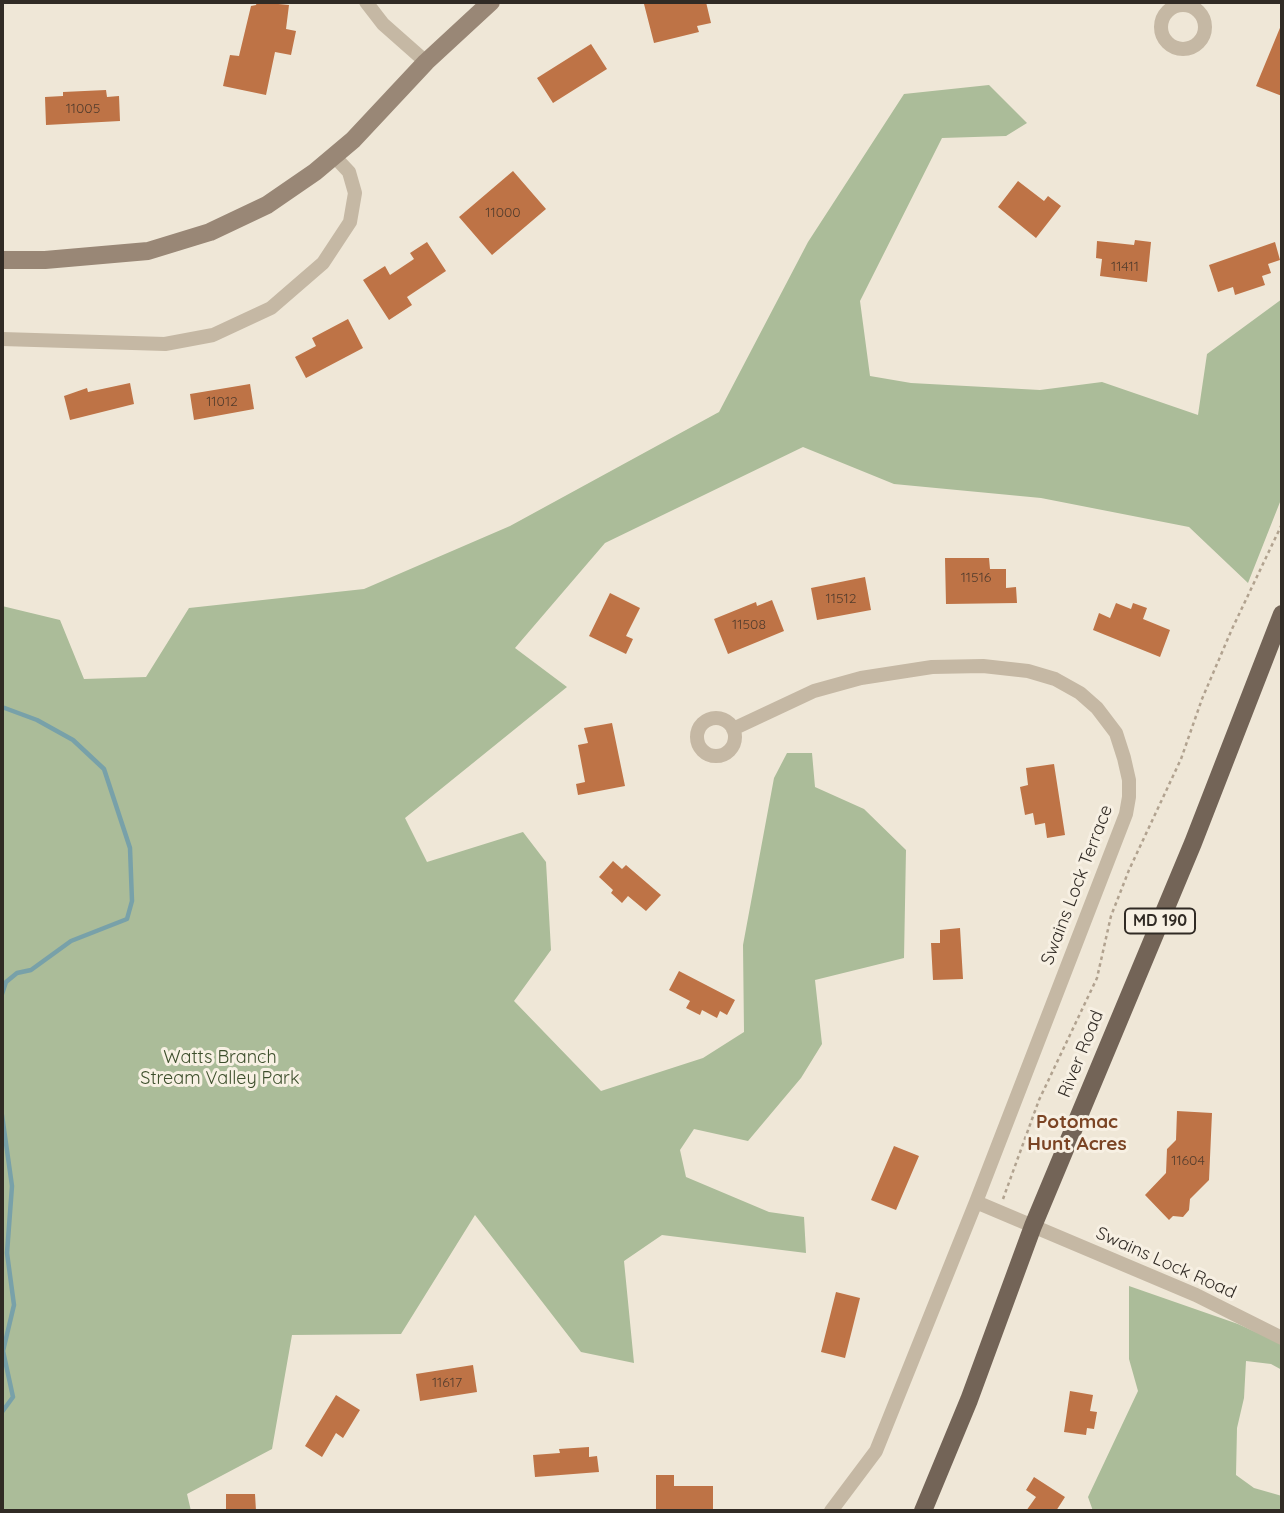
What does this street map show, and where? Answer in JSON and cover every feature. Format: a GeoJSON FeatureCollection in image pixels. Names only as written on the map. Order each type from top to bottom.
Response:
{"type":"FeatureCollection","features":[{"type":"Feature","properties":{"kind":"main road"},"geometry":{"type":"LineString","coordinates":[[2,260],[45,260],[148,251],[211,232],[267,205],[315,172],[353,140],[426,62],[491,2]]}},
{"type":"Feature","properties":{"kind":"main road","name":"River Road"},"geometry":{"type":"LineString","coordinates":[[923,1511],[969,1400],[1033,1226],[1193,844],[1282,614]]}},
{"type":"Feature","properties":{"kind":"street"},"geometry":{"type":"LineString","coordinates":[[366,2],[383,24],[426,62]]}},
{"type":"Feature","properties":{"kind":"street"},"geometry":{"type":"LineString","coordinates":[[2,339],[165,344],[213,335],[271,308],[323,263],[350,222],[355,193],[349,172],[334,156]]}},
{"type":"Feature","properties":{"kind":"street","name":"Swains Lock Terrace"},"geometry":{"type":"LineString","coordinates":[[733,729],[814,691],[861,678],[932,667],[983,666],[1028,671],[1055,679],[1080,692],[1097,708],[1116,733],[1129,780],[1126,814],[976,1202],[876,1451],[831,1511]]}},
{"type":"Feature","properties":{"kind":"street"},"geometry":{"type":"LineString","coordinates":[[976,1202],[1033,1226]]}},
{"type":"Feature","properties":{"kind":"street","name":"Swains Lock Road"},"geometry":{"type":"LineString","coordinates":[[1033,1226],[1196,1295],[1282,1338]]}},
{"type":"Feature","properties":{"kind":"path"},"geometry":{"type":"LineString","coordinates":[[999,1211],[1028,1128],[1097,978],[1111,916],[1129,870],[1181,759],[1202,699],[1232,629],[1282,524]]}},
{"type":"Feature","properties":{"kind":"green space","name":"Watts Branch Stream Valley Park"},"geometry":{"type":"Polygon","coordinates":[[[989,85],[1027,123],[1006,136],[942,138],[860,301],[870,376],[911,383],[1040,390],[1102,382],[1198,415],[1207,354],[1282,299],[1282,497],[1248,583],[1189,527],[1041,498],[894,484],[803,447],[605,543],[515,648],[567,687],[405,818],[427,862],[523,832],[546,862],[551,950],[514,1001],[601,1091],[703,1058],[744,1032],[743,945],[774,778],[787,753],[812,753],[815,787],[864,809],[906,850],[904,958],[815,980],[822,1044],[801,1078],[748,1141],[694,1129],[680,1150],[686,1177],[769,1212],[804,1217],[806,1253],[662,1235],[624,1261],[634,1363],[581,1352],[475,1215],[401,1334],[292,1335],[272,1449],[187,1494],[191,1511],[2,1511],[2,606],[60,620],[84,679],[146,677],[189,608],[364,589],[510,526],[719,412],[808,242],[904,94],[989,85]]]}},
{"type":"Feature","properties":{"kind":"green space"},"geometry":{"type":"Polygon","coordinates":[[[1129,1286],[1238,1324],[1282,1344],[1282,1370],[1271,1364],[1246,1361],[1244,1398],[1237,1428],[1236,1475],[1254,1488],[1282,1496],[1282,1511],[1093,1511],[1088,1497],[1138,1391],[1129,1359],[1129,1286]]]}},
{"type":"Feature","properties":{"kind":"building"},"geometry":{"type":"Polygon","coordinates":[[[257,2],[289,5],[286,29],[296,31],[291,55],[275,52],[266,95],[223,86],[230,55],[239,56],[251,6],[257,2]]]}},
{"type":"Feature","properties":{"kind":"building"},"geometry":{"type":"Polygon","coordinates":[[[706,2],[711,23],[697,26],[699,32],[654,43],[644,4],[706,2]]]}},
{"type":"Feature","properties":{"kind":"building"},"geometry":{"type":"Polygon","coordinates":[[[1282,23],[1282,96],[1256,86],[1282,23]]]}},
{"type":"Feature","properties":{"kind":"building"},"geometry":{"type":"Polygon","coordinates":[[[591,44],[607,69],[553,103],[537,78],[591,44]]]}},
{"type":"Feature","properties":{"kind":"building"},"geometry":{"type":"Polygon","coordinates":[[[106,90],[107,97],[119,96],[120,121],[46,125],[45,97],[63,96],[63,92],[106,90]]]}},
{"type":"Feature","properties":{"kind":"building"},"geometry":{"type":"Polygon","coordinates":[[[513,171],[546,209],[492,255],[459,217],[513,171]]]}},
{"type":"Feature","properties":{"kind":"building"},"geometry":{"type":"Polygon","coordinates":[[[1018,181],[1044,201],[1048,196],[1061,206],[1036,238],[998,207],[1018,181]]]}},
{"type":"Feature","properties":{"kind":"building"},"geometry":{"type":"Polygon","coordinates":[[[1135,240],[1151,242],[1147,282],[1100,276],[1102,259],[1096,258],[1097,241],[1134,245],[1135,240]]]}},
{"type":"Feature","properties":{"kind":"building"},"geometry":{"type":"Polygon","coordinates":[[[427,242],[446,271],[407,297],[412,305],[389,320],[363,280],[385,266],[390,275],[414,259],[410,253],[427,242]]]}},
{"type":"Feature","properties":{"kind":"building"},"geometry":{"type":"Polygon","coordinates":[[[1275,242],[1280,260],[1268,264],[1271,273],[1262,276],[1265,285],[1235,295],[1233,287],[1218,292],[1209,265],[1275,242]]]}},
{"type":"Feature","properties":{"kind":"building"},"geometry":{"type":"Polygon","coordinates":[[[348,319],[363,348],[306,378],[295,357],[316,346],[312,338],[348,319]]]}},
{"type":"Feature","properties":{"kind":"building"},"geometry":{"type":"Polygon","coordinates":[[[130,383],[134,404],[70,420],[64,396],[87,388],[88,392],[130,383]]]}},
{"type":"Feature","properties":{"kind":"building"},"geometry":{"type":"Polygon","coordinates":[[[250,384],[254,409],[194,420],[190,394],[250,384]]]}},
{"type":"Feature","properties":{"kind":"building"},"geometry":{"type":"Polygon","coordinates":[[[945,558],[989,558],[990,569],[1006,569],[1006,588],[1016,587],[1017,603],[946,604],[945,558]]]}},
{"type":"Feature","properties":{"kind":"building"},"geometry":{"type":"Polygon","coordinates":[[[865,577],[871,610],[817,620],[811,588],[865,577]]]}},
{"type":"Feature","properties":{"kind":"building"},"geometry":{"type":"Polygon","coordinates":[[[610,593],[640,608],[626,636],[633,639],[626,654],[589,636],[610,593]]]}},
{"type":"Feature","properties":{"kind":"building"},"geometry":{"type":"Polygon","coordinates":[[[772,600],[784,631],[728,654],[714,619],[756,602],[757,606],[772,600]]]}},
{"type":"Feature","properties":{"kind":"building"},"geometry":{"type":"Polygon","coordinates":[[[1116,603],[1131,609],[1133,603],[1147,608],[1143,619],[1170,630],[1160,657],[1093,630],[1099,613],[1110,618],[1116,603]]]}},
{"type":"Feature","properties":{"kind":"building"},"geometry":{"type":"Polygon","coordinates":[[[612,723],[625,786],[578,795],[576,784],[585,782],[578,745],[588,743],[584,728],[612,723]]]}},
{"type":"Feature","properties":{"kind":"building"},"geometry":{"type":"Polygon","coordinates":[[[1054,764],[1065,835],[1047,838],[1045,823],[1035,825],[1033,813],[1025,815],[1020,787],[1028,785],[1026,768],[1054,764]]]}},
{"type":"Feature","properties":{"kind":"building"},"geometry":{"type":"Polygon","coordinates":[[[613,861],[622,869],[626,865],[661,895],[646,911],[628,896],[622,903],[599,877],[613,861]]]}},
{"type":"Feature","properties":{"kind":"building"},"geometry":{"type":"Polygon","coordinates":[[[960,928],[963,979],[933,980],[931,943],[940,943],[940,930],[960,928]]]}},
{"type":"Feature","properties":{"kind":"building"},"geometry":{"type":"Polygon","coordinates":[[[679,971],[735,1000],[727,1015],[720,1011],[717,1018],[702,1010],[700,1015],[686,1008],[690,1001],[669,990],[679,971]]]}},
{"type":"Feature","properties":{"kind":"building"},"geometry":{"type":"Polygon","coordinates":[[[1177,1111],[1212,1113],[1209,1180],[1190,1199],[1189,1210],[1183,1217],[1173,1216],[1169,1220],[1145,1195],[1166,1173],[1167,1149],[1176,1140],[1177,1111]]]}},
{"type":"Feature","properties":{"kind":"building"},"geometry":{"type":"Polygon","coordinates":[[[894,1146],[919,1156],[896,1210],[871,1200],[894,1146]]]}},
{"type":"Feature","properties":{"kind":"building"},"geometry":{"type":"Polygon","coordinates":[[[836,1292],[860,1298],[845,1358],[821,1352],[836,1292]]]}},
{"type":"Feature","properties":{"kind":"building"},"geometry":{"type":"Polygon","coordinates":[[[473,1365],[477,1392],[420,1401],[416,1374],[473,1365]]]}},
{"type":"Feature","properties":{"kind":"building"},"geometry":{"type":"Polygon","coordinates":[[[1070,1391],[1093,1395],[1090,1411],[1097,1412],[1094,1429],[1087,1428],[1086,1435],[1064,1432],[1070,1391]]]}},
{"type":"Feature","properties":{"kind":"building"},"geometry":{"type":"Polygon","coordinates":[[[336,1395],[360,1410],[343,1438],[336,1433],[322,1457],[305,1446],[336,1395]]]}},
{"type":"Feature","properties":{"kind":"building"},"geometry":{"type":"Polygon","coordinates":[[[589,1447],[589,1457],[597,1456],[599,1472],[535,1477],[533,1455],[560,1453],[559,1449],[589,1447]]]}},
{"type":"Feature","properties":{"kind":"building"},"geometry":{"type":"Polygon","coordinates":[[[656,1475],[674,1475],[674,1486],[713,1486],[713,1511],[656,1511],[656,1475]]]}},
{"type":"Feature","properties":{"kind":"building"},"geometry":{"type":"Polygon","coordinates":[[[1034,1477],[1065,1497],[1056,1511],[1026,1511],[1036,1497],[1026,1490],[1034,1477]]]}},
{"type":"Feature","properties":{"kind":"building"},"geometry":{"type":"Polygon","coordinates":[[[226,1494],[255,1494],[256,1511],[226,1511],[226,1494]]]}},
{"type":"Feature","properties":{"kind":"waterway"},"geometry":{"type":"LineString","coordinates":[[2,707],[37,720],[73,740],[104,769],[130,848],[132,901],[127,919],[71,941],[31,970],[17,973],[6,982],[2,994]]}},
{"type":"Feature","properties":{"kind":"waterway"},"geometry":{"type":"LineString","coordinates":[[2,1115],[12,1186],[7,1253],[14,1305],[3,1351],[13,1397],[2,1412]]}},
{"type":"Feature","properties":{"kind":"district","name":"Potomac Hunt Acres"},"geometry":{"type":"Point","coordinates":[1077,1133]}}]}
